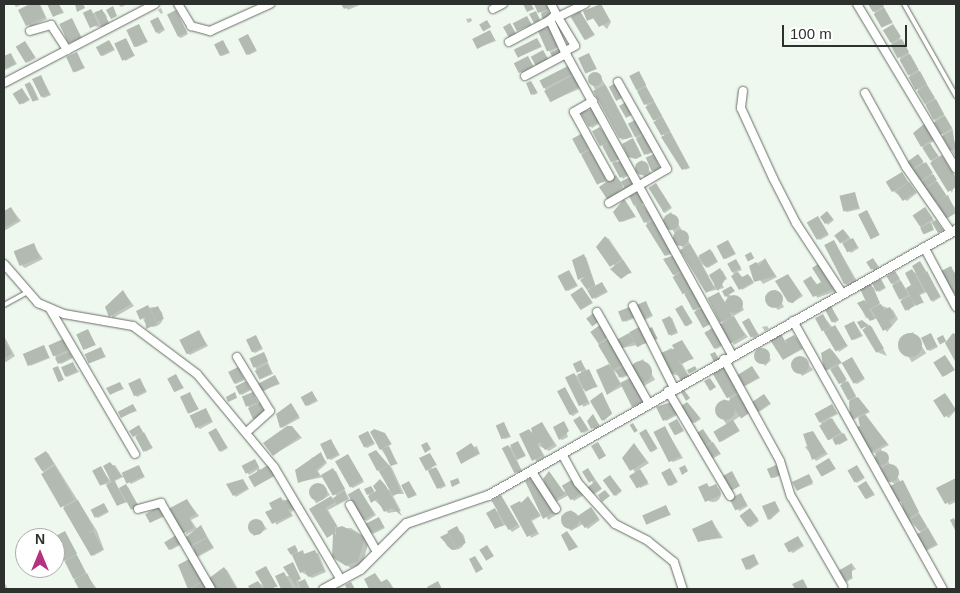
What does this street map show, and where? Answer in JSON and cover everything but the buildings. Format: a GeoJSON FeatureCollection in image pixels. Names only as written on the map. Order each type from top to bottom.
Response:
{"type":"FeatureCollection","features":[{"type":"Feature","properties":{"kind":"street"},"geometry":{"type":"LineString","coordinates":[[4,83],[155,4]]}},
{"type":"Feature","properties":{"kind":"street"},"geometry":{"type":"LineString","coordinates":[[178,4],[191,26],[210,31],[270,4]]}},
{"type":"Feature","properties":{"kind":"street"},"geometry":{"type":"LineString","coordinates":[[493,9],[503,4]]}},
{"type":"Feature","properties":{"kind":"street"},"geometry":{"type":"LineString","coordinates":[[551,4],[566,52],[728,357],[780,461],[791,496],[843,586]]}},
{"type":"Feature","properties":{"kind":"street"},"geometry":{"type":"LineString","coordinates":[[508,42],[585,4]]}},
{"type":"Feature","properties":{"kind":"street"},"geometry":{"type":"LineString","coordinates":[[857,4],[956,169]]}},
{"type":"Feature","properties":{"kind":"street"},"geometry":{"type":"LineString","coordinates":[[30,31],[51,25],[67,50]]}},
{"type":"Feature","properties":{"kind":"street"},"geometry":{"type":"LineString","coordinates":[[526,76],[566,52]]}},
{"type":"Feature","properties":{"kind":"street"},"geometry":{"type":"LineString","coordinates":[[609,203],[667,169],[618,82]]}},
{"type":"Feature","properties":{"kind":"street"},"geometry":{"type":"LineString","coordinates":[[743,91],[741,108],[773,178],[796,223],[842,293]]}},
{"type":"Feature","properties":{"kind":"street"},"geometry":{"type":"LineString","coordinates":[[323,589],[341,580],[418,517],[488,495],[532,472],[648,402],[954,230],[906,167],[865,94]]}},
{"type":"Feature","properties":{"kind":"street"},"geometry":{"type":"LineString","coordinates":[[593,101],[574,112],[610,177]]}},
{"type":"Feature","properties":{"kind":"street"},"geometry":{"type":"LineString","coordinates":[[924,247],[956,307]]}},
{"type":"Feature","properties":{"kind":"street"},"geometry":{"type":"LineString","coordinates":[[4,264],[27,292],[50,309],[135,454]]}},
{"type":"Feature","properties":{"kind":"street"},"geometry":{"type":"LineString","coordinates":[[633,306],[671,389],[730,496]]}},
{"type":"Feature","properties":{"kind":"street"},"geometry":{"type":"LineString","coordinates":[[50,309],[133,326],[197,374],[247,432],[299,504],[341,580]]}},
{"type":"Feature","properties":{"kind":"street"},"geometry":{"type":"LineString","coordinates":[[597,312],[648,402]]}},
{"type":"Feature","properties":{"kind":"street"},"geometry":{"type":"LineString","coordinates":[[793,321],[943,589]]}},
{"type":"Feature","properties":{"kind":"street"},"geometry":{"type":"LineString","coordinates":[[238,357],[270,411],[247,432]]}},
{"type":"Feature","properties":{"kind":"street"},"geometry":{"type":"LineString","coordinates":[[562,454],[578,483],[614,524],[648,540],[674,562],[683,589]]}},
{"type":"Feature","properties":{"kind":"street"},"geometry":{"type":"LineString","coordinates":[[532,472],[556,509]]}},
{"type":"Feature","properties":{"kind":"street"},"geometry":{"type":"LineString","coordinates":[[138,509],[161,503],[211,589]]}},
{"type":"Feature","properties":{"kind":"street"},"geometry":{"type":"LineString","coordinates":[[350,505],[377,552]]}},
{"type":"Feature","properties":{"kind":"lane"},"geometry":{"type":"LineString","coordinates":[[904,4],[956,96]]}},
{"type":"Feature","properties":{"kind":"lane"},"geometry":{"type":"LineString","coordinates":[[4,305],[27,292]]}}]}
